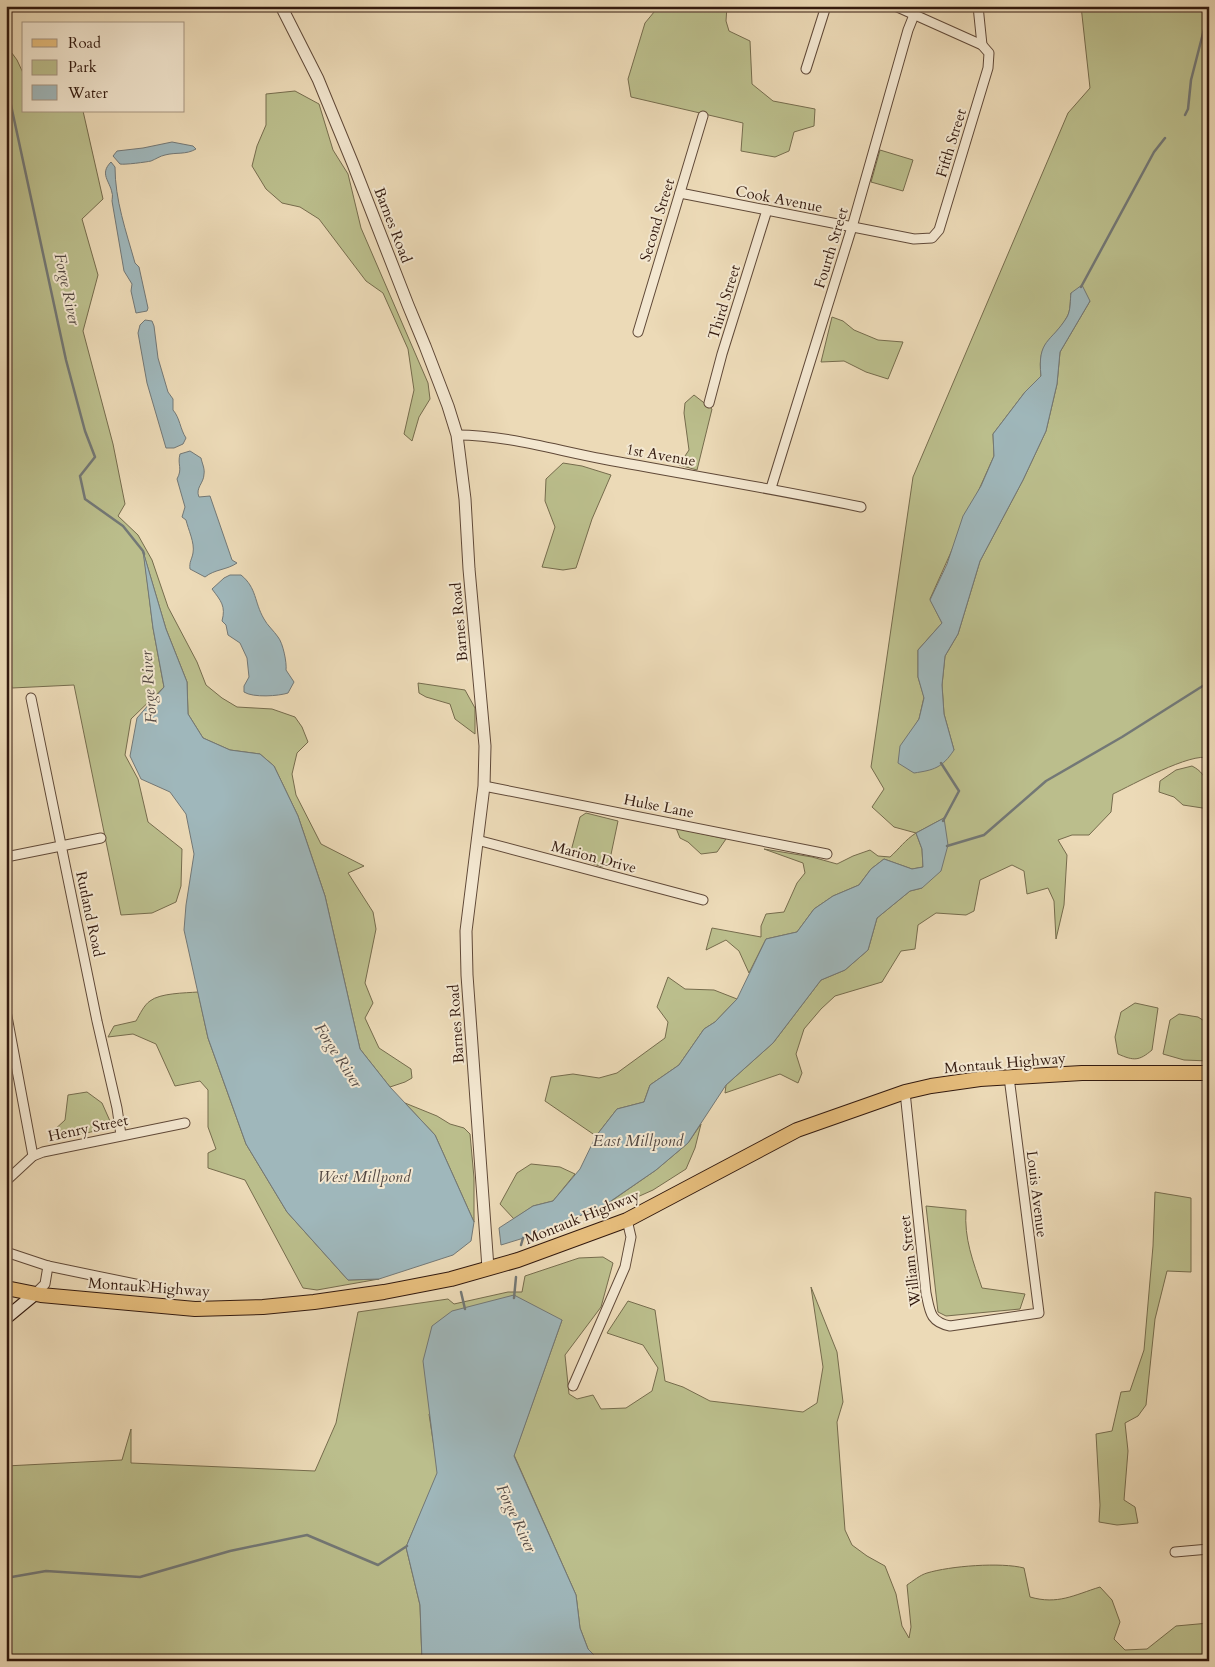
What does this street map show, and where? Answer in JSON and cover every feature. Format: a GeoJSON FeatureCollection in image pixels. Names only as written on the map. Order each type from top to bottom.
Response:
{"type":"FeatureCollection","features":[{"type":"Feature","properties":{"kind":"main road","name":"Montauk Highway"},"geometry":{"type":"LineString","coordinates":[[6,1288],[36,1294],[195,1309],[263,1307],[384,1292],[450,1280],[550,1249],[627,1220],[797,1130],[905,1092],[980,1079],[1082,1073],[1209,1073]]}},
{"type":"Feature","properties":{"kind":"main road"},"geometry":{"type":"LineString","coordinates":[[6,1318],[36,1294]]}},
{"type":"Feature","properties":{"kind":"street","name":"Barnes Road"},"geometry":{"type":"LineString","coordinates":[[281,6],[318,78],[425,346],[457,435],[465,499],[469,570],[486,746],[484,786],[466,931],[488,1268]]}},
{"type":"Feature","properties":{"kind":"street"},"geometry":{"type":"LineString","coordinates":[[806,69],[826,6]]}},
{"type":"Feature","properties":{"kind":"street"},"geometry":{"type":"LineString","coordinates":[[895,6],[982,45],[978,6]]}},
{"type":"Feature","properties":{"kind":"street","name":"Fourth Street"},"geometry":{"type":"LineString","coordinates":[[771,488],[852,227],[908,30],[914,16]]}},
{"type":"Feature","properties":{"kind":"street","name":"Fifth Street"},"geometry":{"type":"LineString","coordinates":[[932,238],[939,230],[988,68],[989,53],[982,45]]}},
{"type":"Feature","properties":{"kind":"street","name":"Second Street"},"geometry":{"type":"LineString","coordinates":[[638,332],[703,116]]}},
{"type":"Feature","properties":{"kind":"street","name":"Cook Avenue"},"geometry":{"type":"LineString","coordinates":[[680,193],[914,239],[932,238]]}},
{"type":"Feature","properties":{"kind":"street","name":"Third Street"},"geometry":{"type":"LineString","coordinates":[[709,403],[722,354],[767,210]]}},
{"type":"Feature","properties":{"kind":"street","name":"1st Avenue"},"geometry":{"type":"LineString","coordinates":[[457,435],[478,435],[507,439],[602,459],[771,488],[860,507]]}},
{"type":"Feature","properties":{"kind":"street","name":"Rutland Road"},"geometry":{"type":"LineString","coordinates":[[31,698],[97,1021],[118,1108],[121,1135]]}},
{"type":"Feature","properties":{"kind":"street","name":"Hulse Lane"},"geometry":{"type":"LineString","coordinates":[[484,786],[827,854]]}},
{"type":"Feature","properties":{"kind":"street"},"geometry":{"type":"LineString","coordinates":[[6,857],[100,838]]}},
{"type":"Feature","properties":{"kind":"street","name":"Marion Drive"},"geometry":{"type":"LineString","coordinates":[[477,840],[703,900]]}},
{"type":"Feature","properties":{"kind":"street"},"geometry":{"type":"LineString","coordinates":[[6,1011],[33,1156]]}},
{"type":"Feature","properties":{"kind":"street","name":"Louis Avenue"},"geometry":{"type":"LineString","coordinates":[[1009,1078],[1039,1313]]}},
{"type":"Feature","properties":{"kind":"street","name":"William Street"},"geometry":{"type":"LineString","coordinates":[[905,1092],[926,1293],[930,1313],[941,1324],[950,1326],[1039,1313]]}},
{"type":"Feature","properties":{"kind":"street","name":"Henry Street"},"geometry":{"type":"LineString","coordinates":[[6,1181],[33,1156],[43,1152],[185,1123]]}},
{"type":"Feature","properties":{"kind":"street"},"geometry":{"type":"LineString","coordinates":[[573,1386],[625,1267],[630,1237],[627,1220]]}},
{"type":"Feature","properties":{"kind":"street"},"geometry":{"type":"LineString","coordinates":[[6,1252],[48,1266],[145,1286]]}},
{"type":"Feature","properties":{"kind":"street"},"geometry":{"type":"LineString","coordinates":[[36,1294],[45,1284],[48,1266]]}},
{"type":"Feature","properties":{"kind":"street"},"geometry":{"type":"LineString","coordinates":[[1175,1552],[1209,1549]]}},
{"type":"Feature","properties":{"kind":"green space"},"geometry":{"type":"Polygon","coordinates":[[[659,6],[727,6],[726,21],[729,31],[750,41],[752,84],[773,101],[815,109],[814,126],[794,132],[789,151],[775,157],[741,151],[743,123],[631,97],[628,79],[645,23],[659,6]]]}},
{"type":"Feature","properties":{"kind":"green space"},"geometry":{"type":"Polygon","coordinates":[[[1081,6],[1209,6],[1209,758],[1200,757],[1176,764],[1113,794],[1111,812],[1089,835],[1072,835],[1058,840],[1067,855],[1064,905],[1056,939],[1054,901],[1048,888],[1027,894],[1024,871],[1012,865],[980,880],[974,911],[966,915],[936,913],[918,925],[915,949],[901,951],[882,982],[835,996],[821,1009],[804,1029],[796,1054],[802,1073],[798,1083],[780,1074],[725,1093],[726,1085],[773,1043],[821,980],[845,970],[868,950],[877,918],[910,891],[922,888],[944,818],[916,833],[894,827],[872,807],[884,789],[871,767],[913,477],[1068,113],[1090,88],[1081,6]],[[1071,293],[1067,317],[1047,343],[1041,355],[1041,376],[1025,392],[993,434],[994,456],[930,599],[942,623],[918,650],[918,677],[924,697],[919,719],[913,729],[954,750],[944,714],[942,685],[945,656],[958,634],[980,561],[1023,480],[1046,431],[1057,384],[1060,352],[1090,301],[1071,293]]]}},
{"type":"Feature","properties":{"kind":"green space"},"geometry":{"type":"Polygon","coordinates":[[[6,45],[22,71],[22,112],[83,112],[103,199],[82,219],[98,275],[83,331],[113,444],[125,504],[118,516],[138,535],[152,560],[168,607],[197,662],[206,685],[237,707],[272,709],[295,717],[302,727],[308,742],[297,753],[292,774],[296,795],[321,844],[364,866],[348,873],[373,912],[376,929],[365,983],[373,1003],[365,1018],[379,1048],[411,1069],[412,1078],[390,1087],[360,1049],[325,896],[298,816],[274,766],[260,754],[230,750],[203,738],[188,714],[187,682],[166,629],[144,555],[153,628],[164,687],[131,719],[125,755],[138,779],[148,822],[182,849],[181,886],[176,902],[152,913],[121,915],[74,685],[12,688],[6,653],[6,45]]]}},
{"type":"Feature","properties":{"kind":"green space"},"geometry":{"type":"Polygon","coordinates":[[[295,91],[319,104],[333,150],[348,174],[361,228],[428,383],[430,399],[419,417],[412,441],[404,434],[414,390],[408,349],[383,293],[366,281],[319,219],[300,207],[282,203],[266,189],[252,166],[257,146],[266,125],[266,94],[295,91]]]}},
{"type":"Feature","properties":{"kind":"green space"},"geometry":{"type":"Polygon","coordinates":[[[880,150],[913,160],[903,191],[871,182],[880,150]]]}},
{"type":"Feature","properties":{"kind":"green space"},"geometry":{"type":"Polygon","coordinates":[[[832,317],[843,321],[854,330],[878,340],[903,342],[888,379],[866,372],[844,361],[821,362],[832,317]]]}},
{"type":"Feature","properties":{"kind":"green space"},"geometry":{"type":"Polygon","coordinates":[[[694,395],[712,409],[697,470],[679,465],[689,450],[684,413],[685,403],[694,395]]]}},
{"type":"Feature","properties":{"kind":"green space"},"geometry":{"type":"Polygon","coordinates":[[[563,463],[582,466],[611,475],[592,519],[576,568],[563,570],[542,567],[555,527],[545,501],[546,479],[563,463]]]}},
{"type":"Feature","properties":{"kind":"green space"},"geometry":{"type":"Polygon","coordinates":[[[418,683],[465,690],[475,708],[475,734],[455,719],[450,704],[419,693],[418,683]]]}},
{"type":"Feature","properties":{"kind":"green space"},"geometry":{"type":"Polygon","coordinates":[[[1192,766],[1202,774],[1207,784],[1209,809],[1183,805],[1174,797],[1159,792],[1160,781],[1176,770],[1192,766]]]}},
{"type":"Feature","properties":{"kind":"green space"},"geometry":{"type":"Polygon","coordinates":[[[586,813],[618,821],[609,864],[602,867],[578,858],[571,851],[580,817],[586,813]]]}},
{"type":"Feature","properties":{"kind":"green space"},"geometry":{"type":"Polygon","coordinates":[[[676,828],[726,839],[717,852],[701,854],[688,842],[680,838],[676,828]]]}},
{"type":"Feature","properties":{"kind":"green space"},"geometry":{"type":"Polygon","coordinates":[[[916,833],[922,849],[923,867],[912,869],[884,859],[871,869],[859,885],[833,896],[814,909],[797,932],[766,939],[749,973],[739,951],[726,940],[706,950],[712,928],[761,937],[761,926],[766,914],[784,912],[797,883],[805,873],[803,863],[764,849],[812,857],[837,864],[870,850],[878,856],[890,857],[916,833]]]}},
{"type":"Feature","properties":{"kind":"green space"},"geometry":{"type":"Polygon","coordinates":[[[668,977],[685,989],[714,990],[737,999],[715,1022],[704,1029],[679,1065],[650,1085],[644,1102],[617,1109],[596,1136],[545,1101],[551,1077],[573,1074],[599,1078],[617,1073],[665,1038],[668,1022],[657,1007],[668,977]]]}},
{"type":"Feature","properties":{"kind":"green space"},"geometry":{"type":"Polygon","coordinates":[[[198,992],[208,1038],[246,1144],[287,1212],[348,1280],[379,1279],[317,1290],[303,1288],[245,1180],[208,1168],[208,1153],[216,1149],[208,1127],[208,1090],[200,1081],[175,1086],[156,1044],[133,1034],[108,1037],[114,1026],[136,1021],[142,1010],[154,998],[198,992]]]}},
{"type":"Feature","properties":{"kind":"green space"},"geometry":{"type":"Polygon","coordinates":[[[1135,1003],[1158,1008],[1152,1050],[1140,1058],[1132,1059],[1118,1054],[1115,1037],[1121,1012],[1135,1003]]]}},
{"type":"Feature","properties":{"kind":"green space"},"geometry":{"type":"Polygon","coordinates":[[[1179,1014],[1198,1017],[1209,1024],[1209,1061],[1184,1060],[1163,1054],[1170,1020],[1179,1014]]]}},
{"type":"Feature","properties":{"kind":"green space"},"geometry":{"type":"Polygon","coordinates":[[[87,1092],[102,1103],[110,1121],[105,1126],[91,1132],[75,1134],[51,1133],[65,1120],[68,1095],[87,1092]]]}},
{"type":"Feature","properties":{"kind":"green space"},"geometry":{"type":"Polygon","coordinates":[[[405,1103],[437,1116],[450,1124],[464,1128],[470,1134],[474,1178],[474,1222],[435,1135],[405,1103]]]}},
{"type":"Feature","properties":{"kind":"green space"},"geometry":{"type":"Polygon","coordinates":[[[701,1124],[695,1148],[686,1169],[653,1190],[615,1207],[603,1210],[607,1204],[656,1170],[688,1143],[701,1124]]]}},
{"type":"Feature","properties":{"kind":"green space"},"geometry":{"type":"Polygon","coordinates":[[[531,1164],[560,1167],[575,1174],[553,1201],[533,1206],[514,1219],[500,1204],[517,1173],[531,1164]]]}},
{"type":"Feature","properties":{"kind":"green space"},"geometry":{"type":"Polygon","coordinates":[[[1155,1192],[1191,1198],[1191,1272],[1167,1271],[1155,1319],[1146,1405],[1138,1416],[1125,1423],[1128,1451],[1124,1500],[1135,1507],[1138,1523],[1117,1525],[1099,1522],[1100,1505],[1096,1434],[1112,1431],[1121,1392],[1130,1391],[1144,1350],[1153,1246],[1155,1192]]]}},
{"type":"Feature","properties":{"kind":"green space"},"geometry":{"type":"Polygon","coordinates":[[[926,1206],[966,1210],[966,1231],[972,1259],[982,1288],[1025,1294],[1020,1309],[946,1316],[938,1312],[926,1206]]]}},
{"type":"Feature","properties":{"kind":"green space"},"geometry":{"type":"Polygon","coordinates":[[[603,1257],[613,1263],[601,1307],[565,1355],[569,1394],[577,1399],[593,1395],[601,1409],[626,1408],[652,1391],[658,1368],[643,1345],[607,1333],[628,1301],[655,1310],[665,1381],[683,1387],[710,1401],[803,1412],[817,1403],[823,1367],[811,1287],[837,1352],[843,1402],[837,1422],[845,1530],[852,1545],[885,1566],[896,1594],[902,1626],[909,1638],[911,1627],[907,1585],[922,1575],[949,1568],[1002,1565],[1024,1568],[1030,1597],[1049,1600],[1066,1598],[1100,1587],[1112,1600],[1120,1622],[1114,1639],[1125,1650],[1147,1649],[1176,1626],[1209,1623],[1209,1655],[1141,1661],[600,1661],[588,1649],[580,1628],[576,1595],[514,1455],[562,1320],[429,1414],[438,1473],[406,1547],[420,1605],[422,1661],[6,1661],[6,1466],[122,1460],[131,1429],[131,1463],[315,1471],[336,1423],[358,1312],[448,1299],[454,1304],[508,1292],[522,1292],[525,1276],[579,1258],[603,1257]]]}},
{"type":"Feature","properties":{"kind":"water"},"geometry":{"type":"Polygon","coordinates":[[[172,142],[193,146],[196,149],[188,152],[163,155],[151,161],[131,164],[120,164],[113,156],[117,151],[172,142]]]}},
{"type":"Feature","properties":{"kind":"water"},"geometry":{"type":"Polygon","coordinates":[[[111,162],[115,167],[119,203],[135,263],[139,267],[148,308],[147,311],[136,313],[131,291],[132,284],[124,271],[112,194],[106,178],[106,170],[111,162]]]}},
{"type":"Feature","properties":{"kind":"water"},"geometry":{"type":"Polygon","coordinates":[[[1082,285],[1090,301],[1060,352],[1057,384],[1046,431],[1023,480],[980,561],[958,634],[945,656],[942,685],[944,714],[954,750],[946,761],[937,767],[914,773],[898,763],[900,746],[919,719],[924,698],[918,677],[918,650],[942,623],[930,600],[947,564],[963,516],[981,486],[994,456],[993,434],[1025,392],[1041,376],[1040,364],[1043,348],[1067,317],[1071,293],[1082,285]]]}},
{"type":"Feature","properties":{"kind":"water"},"geometry":{"type":"Polygon","coordinates":[[[145,320],[152,321],[154,326],[158,358],[168,392],[173,399],[173,410],[186,438],[183,444],[174,448],[166,448],[147,383],[138,333],[140,325],[145,320]]]}},
{"type":"Feature","properties":{"kind":"water"},"geometry":{"type":"Polygon","coordinates":[[[190,451],[201,458],[204,468],[204,477],[198,491],[199,497],[210,496],[232,560],[237,563],[205,577],[190,569],[193,545],[186,520],[182,517],[185,507],[177,479],[180,472],[180,454],[190,451]]]}},
{"type":"Feature","properties":{"kind":"water","name":"West Millpond"},"geometry":{"type":"Polygon","coordinates":[[[143,551],[166,629],[187,682],[188,714],[203,738],[230,750],[260,754],[274,766],[298,816],[325,896],[360,1049],[390,1087],[435,1135],[474,1222],[471,1241],[453,1255],[379,1279],[348,1280],[287,1212],[246,1144],[208,1038],[184,930],[194,854],[186,814],[170,792],[141,779],[130,756],[137,718],[164,687],[153,628],[143,551]]]}},
{"type":"Feature","properties":{"kind":"water"},"geometry":{"type":"Polygon","coordinates":[[[230,575],[241,575],[250,585],[264,619],[280,640],[286,670],[294,682],[288,693],[260,696],[244,692],[244,686],[249,677],[247,658],[240,643],[228,635],[226,625],[222,621],[222,604],[212,589],[230,575]]]}},
{"type":"Feature","properties":{"kind":"water","name":"East Millpond"},"geometry":{"type":"Polygon","coordinates":[[[944,818],[948,845],[941,871],[922,888],[910,891],[877,918],[868,950],[845,970],[821,980],[773,1043],[726,1085],[688,1143],[656,1170],[605,1205],[540,1233],[501,1245],[499,1228],[533,1206],[553,1201],[580,1169],[596,1136],[617,1109],[644,1102],[650,1085],[679,1065],[704,1029],[715,1022],[737,999],[766,939],[797,932],[814,909],[833,896],[859,885],[871,869],[884,859],[912,869],[923,867],[922,849],[916,833],[944,818]]]}},
{"type":"Feature","properties":{"kind":"water"},"geometry":{"type":"Polygon","coordinates":[[[514,1295],[562,1320],[514,1456],[576,1595],[580,1628],[588,1649],[600,1661],[422,1661],[420,1605],[406,1547],[437,1473],[423,1361],[432,1326],[452,1311],[514,1295]]]}},
{"type":"Feature","properties":{"kind":"waterway"},"geometry":{"type":"LineString","coordinates":[[1185,115],[1188,109],[1191,80],[1209,10]]}},
{"type":"Feature","properties":{"kind":"waterway","name":"Forge River"},"geometry":{"type":"LineString","coordinates":[[6,82],[66,360],[85,431],[95,457],[80,476],[85,499],[123,526],[144,554]]}},
{"type":"Feature","properties":{"kind":"waterway"},"geometry":{"type":"LineString","coordinates":[[1081,287],[1154,152],[1165,138]]}},
{"type":"Feature","properties":{"kind":"waterway"},"geometry":{"type":"LineString","coordinates":[[947,846],[984,835],[1046,781],[1122,737],[1209,682]]}},
{"type":"Feature","properties":{"kind":"waterway"},"geometry":{"type":"LineString","coordinates":[[941,763],[959,791],[943,821]]}},
{"type":"Feature","properties":{"kind":"waterway"},"geometry":{"type":"LineString","coordinates":[[521,1245],[523,1238]]}},
{"type":"Feature","properties":{"kind":"waterway"},"geometry":{"type":"LineString","coordinates":[[514,1298],[516,1277]]}},
{"type":"Feature","properties":{"kind":"waterway","name":"Forge River"},"geometry":{"type":"LineString","coordinates":[[461,1292],[465,1309]]}},
{"type":"Feature","properties":{"kind":"waterway"},"geometry":{"type":"LineString","coordinates":[[6,1578],[46,1571],[140,1577],[230,1551],[307,1535],[378,1565],[407,1546]]}}]}
